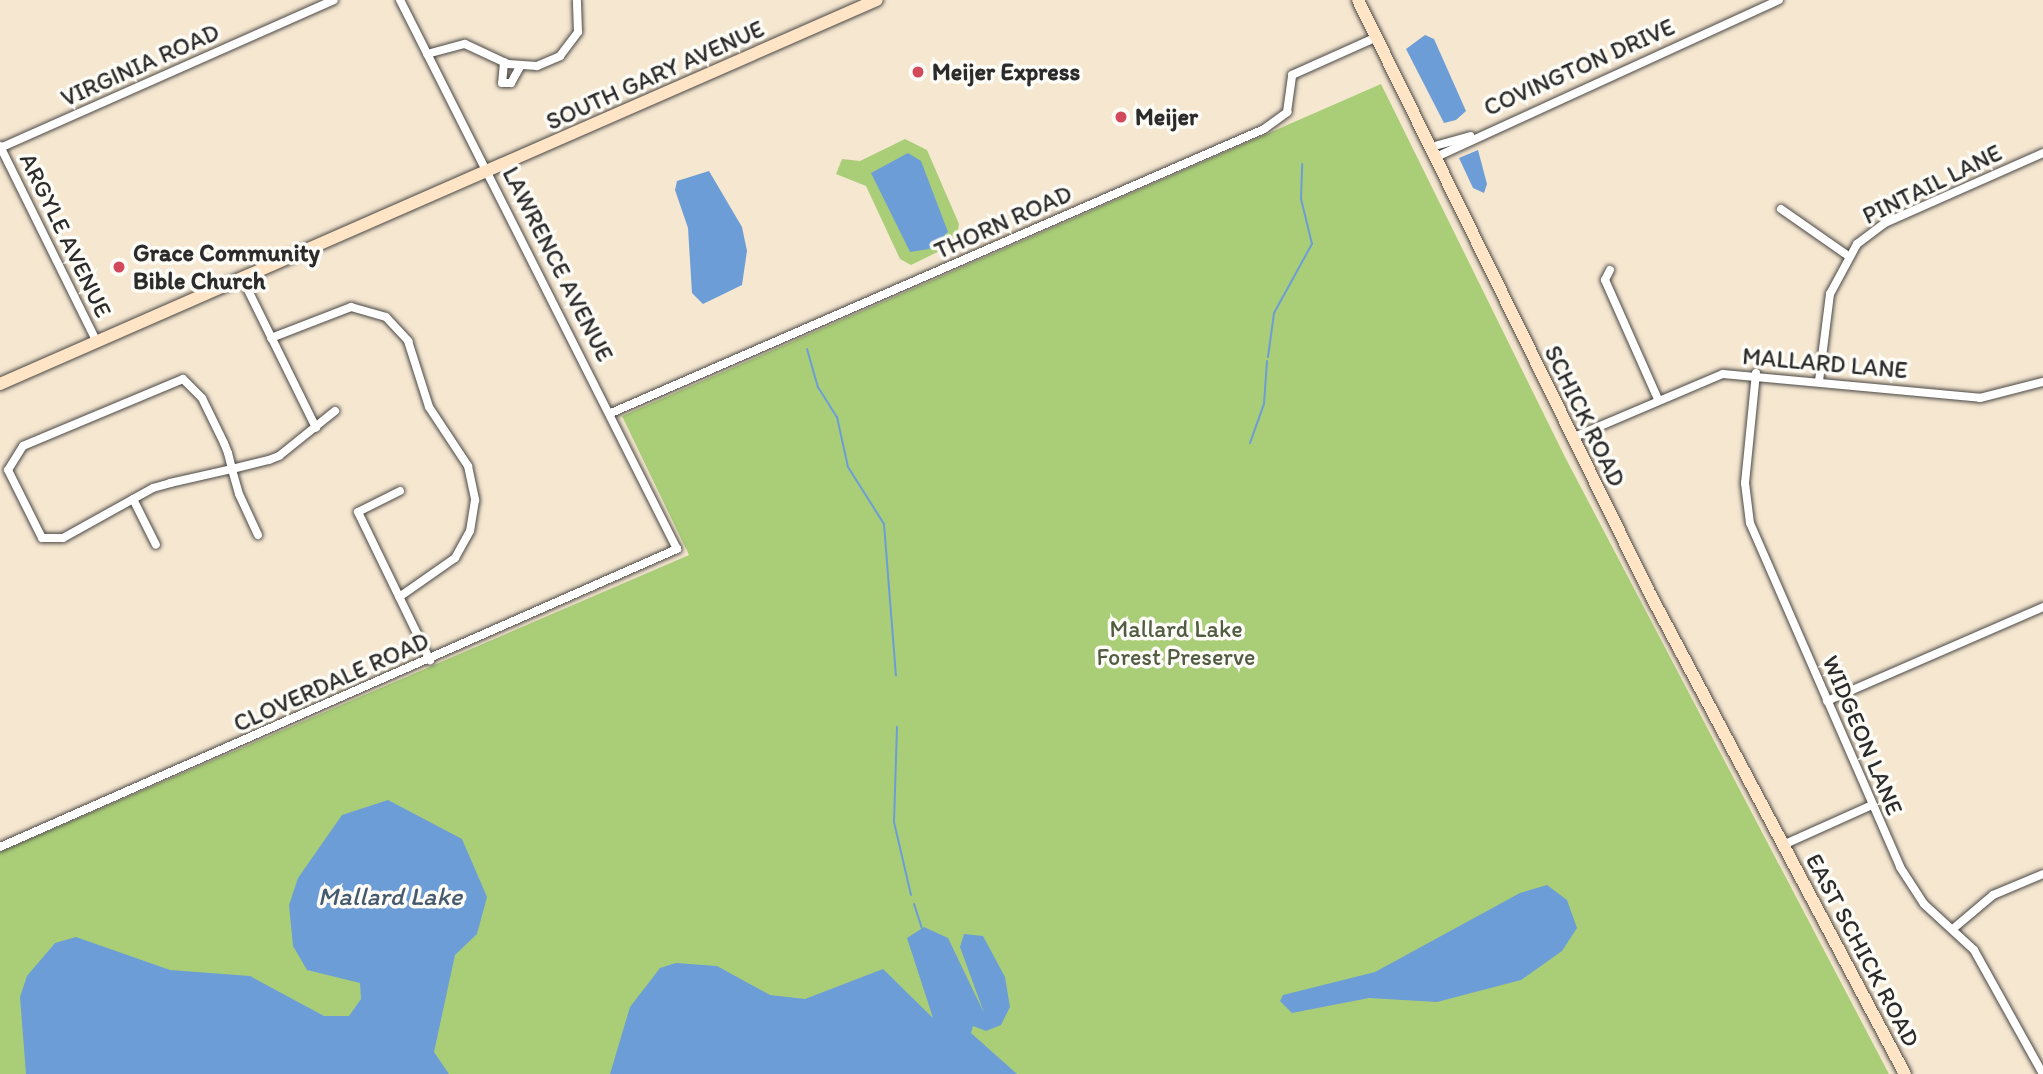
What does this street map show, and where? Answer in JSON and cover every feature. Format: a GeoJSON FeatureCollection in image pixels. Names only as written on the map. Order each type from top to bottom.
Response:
{"type":"FeatureCollection","features":[{"type":"Feature","properties":{"kind":"street","name":"VIRGINIA ROAD"},"geometry":{"type":"LineString","coordinates":[[0,147],[334,0]]}},
{"type":"Feature","properties":{"kind":"street","name":"LAWRENCE AVENUE"},"geometry":{"type":"LineString","coordinates":[[400,0],[611,413],[677,549]]}},
{"type":"Feature","properties":{"kind":"street"},"geometry":{"type":"LineString","coordinates":[[428,54],[466,44],[520,67],[537,66],[568,49],[578,32],[577,0]]}},
{"type":"Feature","properties":{"kind":"street","name":"SOUTH GARY AVENUE"},"geometry":{"type":"LineString","coordinates":[[0,384],[877,0]]}},
{"type":"Feature","properties":{"kind":"street","name":"SCHICK ROAD"},"geometry":{"type":"LineString","coordinates":[[1358,0],[1572,438],[1783,845]]}},
{"type":"Feature","properties":{"kind":"street","name":"COVINGTON DRIVE"},"geometry":{"type":"LineString","coordinates":[[1434,152],[1779,0]]}},
{"type":"Feature","properties":{"kind":"street","name":"THORN ROAD"},"geometry":{"type":"LineString","coordinates":[[611,413],[1264,130],[1287,112],[1292,75],[1377,37]]}},
{"type":"Feature","properties":{"kind":"street"},"geometry":{"type":"LineString","coordinates":[[504,62],[502,83],[511,83],[520,67]]}},
{"type":"Feature","properties":{"kind":"street","name":"ARGYLE AVENUE"},"geometry":{"type":"LineString","coordinates":[[0,147],[97,342]]}},
{"type":"Feature","properties":{"kind":"street","name":"PINTAIL LANE"},"geometry":{"type":"LineString","coordinates":[[1819,381],[1830,295],[1847,255],[1885,223],[2043,153]]}},
{"type":"Feature","properties":{"kind":"street"},"geometry":{"type":"LineString","coordinates":[[1781,209],[1847,255]]}},
{"type":"Feature","properties":{"kind":"street"},"geometry":{"type":"LineString","coordinates":[[1610,271],[1605,280],[1658,399]]}},
{"type":"Feature","properties":{"kind":"street"},"geometry":{"type":"LineString","coordinates":[[242,278],[316,428]]}},
{"type":"Feature","properties":{"kind":"street"},"geometry":{"type":"LineString","coordinates":[[271,338],[351,307],[386,317],[408,341],[429,407],[467,466],[475,500],[470,531],[455,558],[399,597]]}},
{"type":"Feature","properties":{"kind":"street","name":"MALLARD LANE"},"geometry":{"type":"LineString","coordinates":[[1572,438],[1706,378],[1756,373],[1980,398],[2043,382]]}},
{"type":"Feature","properties":{"kind":"street","name":"WIDGEON LANE"},"geometry":{"type":"LineString","coordinates":[[1756,373],[1746,512],[1908,883],[1954,928],[1981,960],[2043,1074]]}},
{"type":"Feature","properties":{"kind":"street"},"geometry":{"type":"LineString","coordinates":[[258,535],[232,469],[202,398],[183,379],[23,446],[4,469],[42,538],[72,534],[133,499],[232,469],[279,456],[335,411]]}},
{"type":"Feature","properties":{"kind":"street"},"geometry":{"type":"LineString","coordinates":[[400,491],[358,512],[430,660]]}},
{"type":"Feature","properties":{"kind":"street"},"geometry":{"type":"LineString","coordinates":[[133,499],[156,545]]}},
{"type":"Feature","properties":{"kind":"street","name":"CLOVERDALE ROAD"},"geometry":{"type":"LineString","coordinates":[[0,847],[677,549]]}},
{"type":"Feature","properties":{"kind":"street"},"geometry":{"type":"LineString","coordinates":[[1827,701],[2043,607]]}},
{"type":"Feature","properties":{"kind":"street"},"geometry":{"type":"LineString","coordinates":[[1783,845],[1872,805]]}},
{"type":"Feature","properties":{"kind":"street","name":"EAST SCHICK ROAD"},"geometry":{"type":"LineString","coordinates":[[1783,845],[1905,1074]]}},
{"type":"Feature","properties":{"kind":"street"},"geometry":{"type":"LineString","coordinates":[[1954,928],[1993,895],[2043,874]]}},
{"type":"Feature","properties":{"kind":"green space","name":"Mallard Lake Forest Preserve"},"geometry":{"type":"Polygon","coordinates":[[[1381,84],[1565,457],[1889,1074],[0,1074],[0,852],[689,555],[622,416],[1381,84]]]}},
{"type":"Feature","properties":{"kind":"green space"},"geometry":{"type":"Polygon","coordinates":[[[905,139],[927,150],[959,224],[956,243],[911,265],[900,259],[866,186],[836,174],[842,159],[860,161],[905,139]]]}},
{"type":"Feature","properties":{"kind":"water"},"geometry":{"type":"Polygon","coordinates":[[[1425,35],[1434,39],[1466,111],[1456,120],[1444,123],[1406,49],[1425,35]]]}},
{"type":"Feature","properties":{"kind":"water"},"geometry":{"type":"Polygon","coordinates":[[[1478,150],[1487,184],[1484,193],[1473,188],[1459,158],[1478,150]]]}},
{"type":"Feature","properties":{"kind":"water"},"geometry":{"type":"Polygon","coordinates":[[[908,153],[921,161],[948,232],[929,249],[910,252],[871,173],[908,153]]]}},
{"type":"Feature","properties":{"kind":"water"},"geometry":{"type":"Polygon","coordinates":[[[709,171],[742,227],[747,251],[742,285],[703,304],[692,293],[688,228],[675,190],[677,181],[709,171]]]}},
{"type":"Feature","properties":{"kind":"water","name":"Mallard Lake"},"geometry":{"type":"Polygon","coordinates":[[[388,800],[462,839],[487,897],[477,934],[455,955],[434,1052],[449,1074],[26,1074],[20,997],[27,976],[55,943],[76,937],[170,970],[250,976],[324,1016],[349,1016],[361,999],[360,983],[307,970],[293,946],[289,905],[298,878],[342,815],[388,800]]]}},
{"type":"Feature","properties":{"kind":"water"},"geometry":{"type":"Polygon","coordinates":[[[1547,885],[1567,900],[1577,928],[1562,951],[1521,980],[1437,1002],[1369,998],[1292,1013],[1280,1001],[1283,995],[1375,972],[1520,893],[1547,885]]]}},
{"type":"Feature","properties":{"kind":"water"},"geometry":{"type":"Polygon","coordinates":[[[924,927],[948,938],[984,1013],[960,947],[964,934],[983,936],[1005,977],[1010,1007],[1001,1025],[986,1031],[973,1026],[971,1033],[1017,1074],[610,1074],[630,1007],[660,968],[676,963],[717,966],[770,995],[805,999],[883,969],[933,1018],[907,938],[924,927]]]}},
{"type":"Feature","properties":{"kind":"waterway"},"geometry":{"type":"LineString","coordinates":[[1268,357],[1274,313],[1312,244],[1301,199],[1302,164]]}},
{"type":"Feature","properties":{"kind":"waterway"},"geometry":{"type":"LineString","coordinates":[[807,349],[818,387],[837,417],[848,467],[884,524],[896,676]]}},
{"type":"Feature","properties":{"kind":"waterway"},"geometry":{"type":"LineString","coordinates":[[1250,443],[1264,404],[1267,361]]}},
{"type":"Feature","properties":{"kind":"waterway"},"geometry":{"type":"LineString","coordinates":[[897,727],[894,822],[911,895]]}},
{"type":"Feature","properties":{"kind":"waterway"},"geometry":{"type":"LineString","coordinates":[[914,904],[922,928]]}},
{"type":"Feature","properties":{"kind":"place","name":"Meijer Express"},"geometry":{"type":"Point","coordinates":[918,72]}},
{"type":"Feature","properties":{"kind":"place","name":"Meijer"},"geometry":{"type":"Point","coordinates":[1121,117]}},
{"type":"Feature","properties":{"kind":"place","name":"Grace Community Bible Church"},"geometry":{"type":"Point","coordinates":[119,267]}}]}
